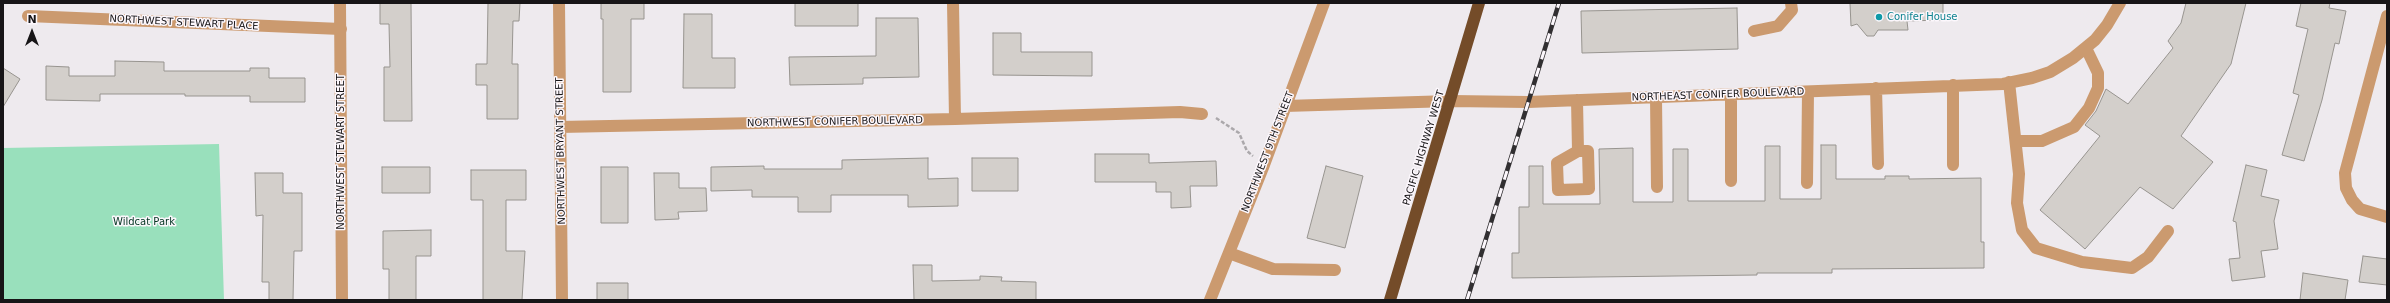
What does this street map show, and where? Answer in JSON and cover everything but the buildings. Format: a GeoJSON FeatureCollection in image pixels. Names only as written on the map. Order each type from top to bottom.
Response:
{"type":"FeatureCollection","features":[{"type":"Feature","properties":{"kind":"highway","name":"PACIFIC HIGHWAY WEST"},"geometry":{"type":"LineString","coordinates":[[1390,300],[1480,3]]}},
{"type":"Feature","properties":{"kind":"street","name":"NORTHWEST STEWART STREET"},"geometry":{"type":"LineString","coordinates":[[340,3],[342,300]]}},
{"type":"Feature","properties":{"kind":"street","name":"NORTHWEST BRYANT STREET"},"geometry":{"type":"LineString","coordinates":[[559,3],[562,300]]}},
{"type":"Feature","properties":{"kind":"street"},"geometry":{"type":"LineString","coordinates":[[952,3],[955,119]]}},
{"type":"Feature","properties":{"kind":"street","name":"NORTHWEST 9TH STREET"},"geometry":{"type":"LineString","coordinates":[[1210,300],[1264,165],[1324,3]]}},
{"type":"Feature","properties":{"kind":"street"},"geometry":{"type":"LineString","coordinates":[[1754,31],[1778,26],[1792,10],[1791,3]]}},
{"type":"Feature","properties":{"kind":"street","name":"NORTHEAST CONIFER BOULEVARD"},"geometry":{"type":"LineString","coordinates":[[1285,106],[1451,101],[1578,100],[1731,95],[2009,82],[2032,78],[2050,72],[2073,58],[2086,48],[2107,25],[2120,3]]}},
{"type":"Feature","properties":{"kind":"street","name":"NORTHWEST STEWART PLACE"},"geometry":{"type":"LineString","coordinates":[[28,16],[341,29]]}},
{"type":"Feature","properties":{"kind":"street"},"geometry":{"type":"LineString","coordinates":[[2387,16],[2345,173],[2346,188],[2352,200],[2360,209],[2387,217]]}},
{"type":"Feature","properties":{"kind":"street"},"geometry":{"type":"LineString","coordinates":[[2017,141],[2042,141],[2074,127],[2089,108],[2098,88],[2098,73],[2086,48]]}},
{"type":"Feature","properties":{"kind":"street"},"geometry":{"type":"LineString","coordinates":[[2009,82],[2017,141],[2019,174],[2017,203],[2022,230],[2036,248],[2082,262],[2132,268],[2148,257],[2168,231]]}},
{"type":"Feature","properties":{"kind":"street"},"geometry":{"type":"LineString","coordinates":[[1953,85],[1953,165]]}},
{"type":"Feature","properties":{"kind":"street"},"geometry":{"type":"LineString","coordinates":[[1876,88],[1878,164]]}},
{"type":"Feature","properties":{"kind":"street"},"geometry":{"type":"LineString","coordinates":[[1807,183],[1808,92]]}},
{"type":"Feature","properties":{"kind":"street"},"geometry":{"type":"LineString","coordinates":[[1731,95],[1731,181]]}},
{"type":"Feature","properties":{"kind":"street"},"geometry":{"type":"LineString","coordinates":[[1656,97],[1657,187]]}},
{"type":"Feature","properties":{"kind":"street"},"geometry":{"type":"LineString","coordinates":[[1578,100],[1578,151]]}},
{"type":"Feature","properties":{"kind":"street","name":"NORTHWEST CONIFER BOULEVARD"},"geometry":{"type":"LineString","coordinates":[[560,127],[955,119],[1180,112],[1202,114]]}},
{"type":"Feature","properties":{"kind":"street"},"geometry":{"type":"LineString","coordinates":[[1229,253],[1273,268],[1335,270]]}},
{"type":"Feature","properties":{"kind":"path"},"geometry":{"type":"LineString","coordinates":[[1202,114],[1221,120],[1239,133],[1247,151],[1264,165]]}},
{"type":"Feature","properties":{"kind":"green space","name":"Wildcat Park"},"geometry":{"type":"Polygon","coordinates":[[[219,144],[224,300],[3,300],[3,148],[219,144]]]}},
{"type":"Feature","properties":{"kind":"railway"},"geometry":{"type":"LineString","coordinates":[[1467,300],[1559,3]]}},
{"type":"Feature","properties":{"kind":"place","name":"Conifer House"},"geometry":{"type":"Point","coordinates":[1879,17]}}]}
